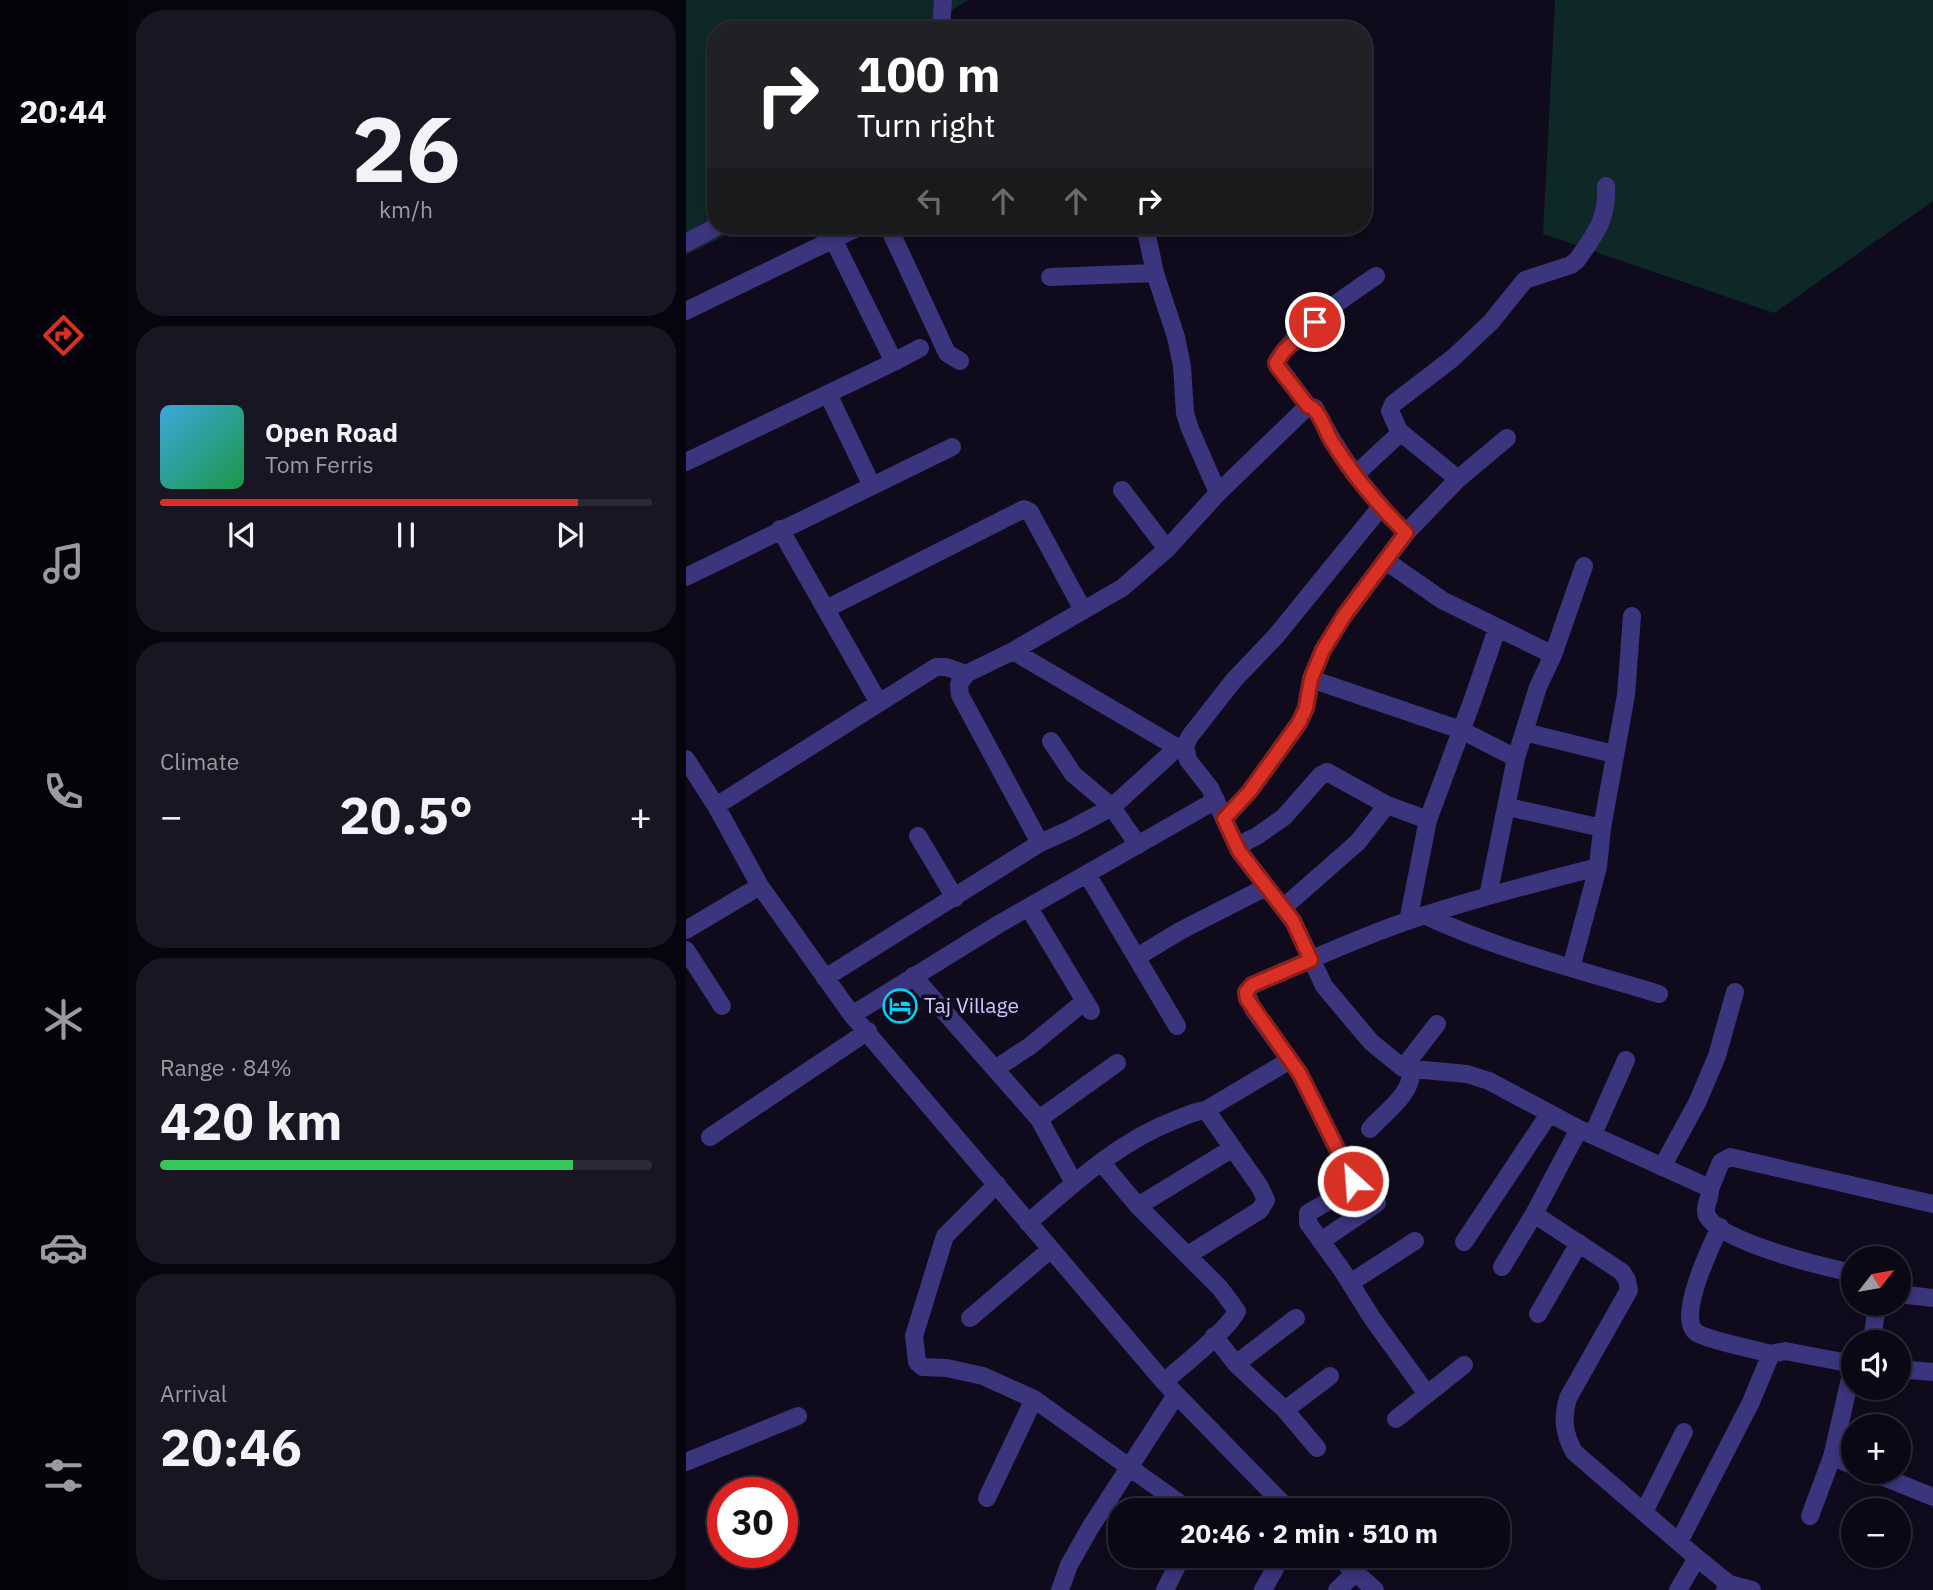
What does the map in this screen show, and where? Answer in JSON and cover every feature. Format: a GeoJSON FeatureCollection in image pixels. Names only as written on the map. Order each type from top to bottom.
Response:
{"type":"FeatureCollection","features":[{"type":"Feature","properties":{"kind":"street"},"geometry":{"type":"LineString","coordinates":[[942,21],[943,0]]}},
{"type":"Feature","properties":{"kind":"street"},"geometry":{"type":"LineString","coordinates":[[1458,479],[1399,431],[1390,411],[1393,404],[1453,358],[1491,322],[1525,280],[1571,265],[1577,260],[1601,223],[1607,201],[1606,186]]}},
{"type":"Feature","properties":{"kind":"street"},"geometry":{"type":"LineString","coordinates":[[686,243],[707,232]]}},
{"type":"Feature","properties":{"kind":"street"},"geometry":{"type":"LineString","coordinates":[[686,311],[842,235]]}},
{"type":"Feature","properties":{"kind":"street"},"geometry":{"type":"LineString","coordinates":[[892,235],[947,353],[960,361]]}},
{"type":"Feature","properties":{"kind":"street"},"geometry":{"type":"LineString","coordinates":[[1147,235],[1155,273],[1176,337],[1189,429],[1218,493]]}},
{"type":"Feature","properties":{"kind":"street"},"geometry":{"type":"LineString","coordinates":[[833,239],[894,362]]}},
{"type":"Feature","properties":{"kind":"street"},"geometry":{"type":"LineString","coordinates":[[1050,277],[1155,273]]}},
{"type":"Feature","properties":{"kind":"street"},"geometry":{"type":"LineString","coordinates":[[1376,276],[1319,318],[1278,358],[1277,366],[1308,406],[1315,408],[1332,441],[1380,508],[1406,533]]}},
{"type":"Feature","properties":{"kind":"street"},"geometry":{"type":"LineString","coordinates":[[686,462],[920,348]]}},
{"type":"Feature","properties":{"kind":"street"},"geometry":{"type":"LineString","coordinates":[[828,394],[872,486]]}},
{"type":"Feature","properties":{"kind":"street"},"geometry":{"type":"LineString","coordinates":[[1040,843],[960,695],[959,684],[965,674],[1013,651],[1122,588],[1167,550],[1218,493],[1308,406]]}},
{"type":"Feature","properties":{"kind":"street"},"geometry":{"type":"LineString","coordinates":[[1356,475],[1396,438],[1399,431]]}},
{"type":"Feature","properties":{"kind":"street"},"geometry":{"type":"LineString","coordinates":[[1224,819],[1250,791],[1299,723],[1306,708],[1311,679],[1323,650],[1344,616],[1406,533],[1458,479],[1507,438]]}},
{"type":"Feature","properties":{"kind":"street"},"geometry":{"type":"LineString","coordinates":[[686,577],[952,447]]}},
{"type":"Feature","properties":{"kind":"street"},"geometry":{"type":"LineString","coordinates":[[1122,490],[1167,550]]}},
{"type":"Feature","properties":{"kind":"street"},"geometry":{"type":"LineString","coordinates":[[825,978],[1040,843],[1112,807],[1181,749],[1234,680],[1276,636],[1380,508]]}},
{"type":"Feature","properties":{"kind":"street"},"geometry":{"type":"LineString","coordinates":[[826,609],[1024,509],[1030,512],[1083,610]]}},
{"type":"Feature","properties":{"kind":"street"},"geometry":{"type":"LineString","coordinates":[[780,529],[879,703]]}},
{"type":"Feature","properties":{"kind":"street"},"geometry":{"type":"LineString","coordinates":[[1387,561],[1442,600],[1553,655]]}},
{"type":"Feature","properties":{"kind":"street"},"geometry":{"type":"LineString","coordinates":[[1488,896],[1516,758],[1538,687],[1553,655],[1584,566]]}},
{"type":"Feature","properties":{"kind":"street"},"geometry":{"type":"LineString","coordinates":[[1571,968],[1598,867],[1629,669],[1632,616]]}},
{"type":"Feature","properties":{"kind":"street"},"geometry":{"type":"LineString","coordinates":[[1416,918],[1428,820],[1497,629]]}},
{"type":"Feature","properties":{"kind":"street"},"geometry":{"type":"LineString","coordinates":[[1013,651],[1181,749],[1210,788],[1237,846],[1293,921],[1324,986],[1371,1042],[1407,1069],[1412,1080],[1408,1090],[1370,1129]]}},
{"type":"Feature","properties":{"kind":"street"},"geometry":{"type":"LineString","coordinates":[[716,806],[936,667],[946,667],[965,674]]}},
{"type":"Feature","properties":{"kind":"street"},"geometry":{"type":"LineString","coordinates":[[1311,679],[1461,730],[1516,758]]}},
{"type":"Feature","properties":{"kind":"street"},"geometry":{"type":"LineString","coordinates":[[1524,732],[1614,754]]}},
{"type":"Feature","properties":{"kind":"street"},"geometry":{"type":"LineString","coordinates":[[1051,740],[1073,774],[1112,807],[1138,845]]}},
{"type":"Feature","properties":{"kind":"street"},"geometry":{"type":"LineString","coordinates":[[686,759],[716,806],[760,886],[852,1015],[1170,1388],[1277,1498]]}},
{"type":"Feature","properties":{"kind":"street"},"geometry":{"type":"LineString","coordinates":[[1237,846],[1284,817],[1321,775],[1327,772],[1387,805],[1428,820]]}},
{"type":"Feature","properties":{"kind":"street"},"geometry":{"type":"LineString","coordinates":[[852,1015],[1028,908],[1216,800]]}},
{"type":"Feature","properties":{"kind":"street"},"geometry":{"type":"LineString","coordinates":[[1284,907],[1358,842],[1387,805]]}},
{"type":"Feature","properties":{"kind":"street"},"geometry":{"type":"LineString","coordinates":[[1508,807],[1602,828]]}},
{"type":"Feature","properties":{"kind":"street"},"geometry":{"type":"LineString","coordinates":[[918,836],[955,898]]}},
{"type":"Feature","properties":{"kind":"street"},"geometry":{"type":"LineString","coordinates":[[1427,1394],[1308,1223],[1308,1213],[1346,1191],[1353,1181],[1300,1074],[1253,1009],[1246,992],[1252,985],[1416,918],[1598,867]]}},
{"type":"Feature","properties":{"kind":"street"},"geometry":{"type":"LineString","coordinates":[[1087,874],[1177,1026]]}},
{"type":"Feature","properties":{"kind":"street"},"geometry":{"type":"LineString","coordinates":[[686,930],[760,886]]}},
{"type":"Feature","properties":{"kind":"street"},"geometry":{"type":"LineString","coordinates":[[1137,957],[1180,931],[1266,887]]}},
{"type":"Feature","properties":{"kind":"street"},"geometry":{"type":"LineString","coordinates":[[995,1069],[1088,1006],[1028,908]]}},
{"type":"Feature","properties":{"kind":"street"},"geometry":{"type":"LineString","coordinates":[[1416,918],[1524,954],[1659,994]]}},
{"type":"Feature","properties":{"kind":"street"},"geometry":{"type":"LineString","coordinates":[[686,950],[722,1006]]}},
{"type":"Feature","properties":{"kind":"street"},"geometry":{"type":"LineString","coordinates":[[913,976],[1039,1119],[1074,1183]]}},
{"type":"Feature","properties":{"kind":"street"},"geometry":{"type":"LineString","coordinates":[[1662,1167],[1717,1056],[1735,992]]}},
{"type":"Feature","properties":{"kind":"street"},"geometry":{"type":"LineString","coordinates":[[1407,1069],[1437,1024]]}},
{"type":"Feature","properties":{"kind":"street"},"geometry":{"type":"LineString","coordinates":[[710,1137],[868,1031]]}},
{"type":"Feature","properties":{"kind":"street"},"geometry":{"type":"LineString","coordinates":[[1028,1223],[1074,1183],[1128,1142],[1161,1125],[1206,1110],[1290,1060]]}},
{"type":"Feature","properties":{"kind":"street"},"geometry":{"type":"LineString","coordinates":[[1502,1267],[1586,1132],[1626,1060]]}},
{"type":"Feature","properties":{"kind":"street"},"geometry":{"type":"LineString","coordinates":[[1039,1119],[1117,1063]]}},
{"type":"Feature","properties":{"kind":"street"},"geometry":{"type":"LineString","coordinates":[[1407,1069],[1467,1074],[1489,1081],[1549,1114],[1710,1189]]}},
{"type":"Feature","properties":{"kind":"street"},"geometry":{"type":"LineString","coordinates":[[1188,1255],[1260,1210],[1265,1204],[1261,1187],[1206,1110]]}},
{"type":"Feature","properties":{"kind":"street"},"geometry":{"type":"LineString","coordinates":[[1464,1242],[1549,1114]]}},
{"type":"Feature","properties":{"kind":"street"},"geometry":{"type":"LineString","coordinates":[[1138,1206],[1233,1148]]}},
{"type":"Feature","properties":{"kind":"street"},"geometry":{"type":"LineString","coordinates":[[1841,1270],[1788,1257],[1720,1227],[1709,1219],[1706,1212],[1710,1189],[1721,1162],[1730,1157],[1933,1204]]}},
{"type":"Feature","properties":{"kind":"street"},"geometry":{"type":"LineString","coordinates":[[1060,1590],[1069,1565],[1170,1388],[1237,1311],[1236,1306],[1138,1206],[1101,1163]]}},
{"type":"Feature","properties":{"kind":"street"},"geometry":{"type":"LineString","coordinates":[[998,1184],[945,1236],[914,1336],[916,1358],[923,1367],[947,1368],[983,1376],[1034,1399],[1173,1498]]}},
{"type":"Feature","properties":{"kind":"street"},"geometry":{"type":"LineString","coordinates":[[1321,1241],[1377,1203]]}},
{"type":"Feature","properties":{"kind":"street"},"geometry":{"type":"LineString","coordinates":[[1534,1214],[1622,1272],[1629,1290],[1568,1398],[1564,1412],[1567,1439],[1574,1452],[1727,1587],[1752,1590]]}},
{"type":"Feature","properties":{"kind":"street"},"geometry":{"type":"LineString","coordinates":[[1720,1227],[1696,1285],[1689,1317],[1690,1326],[1699,1335],[1771,1354],[1785,1351],[1841,1363]]}},
{"type":"Feature","properties":{"kind":"street"},"geometry":{"type":"LineString","coordinates":[[1350,1283],[1415,1241]]}},
{"type":"Feature","properties":{"kind":"street"},"geometry":{"type":"LineString","coordinates":[[1538,1314],[1579,1243]]}},
{"type":"Feature","properties":{"kind":"street"},"geometry":{"type":"LineString","coordinates":[[970,1318],[1051,1249]]}},
{"type":"Feature","properties":{"kind":"street"},"geometry":{"type":"LineString","coordinates":[[1911,1295],[1933,1298]]}},
{"type":"Feature","properties":{"kind":"street"},"geometry":{"type":"LineString","coordinates":[[1236,1364],[1296,1318]]}},
{"type":"Feature","properties":{"kind":"street"},"geometry":{"type":"LineString","coordinates":[[1214,1336],[1236,1364],[1285,1410],[1317,1448]]}},
{"type":"Feature","properties":{"kind":"street"},"geometry":{"type":"LineString","coordinates":[[1679,1542],[1751,1402],[1771,1354]]}},
{"type":"Feature","properties":{"kind":"street"},"geometry":{"type":"LineString","coordinates":[[1396,1419],[1464,1365]]}},
{"type":"Feature","properties":{"kind":"street"},"geometry":{"type":"LineString","coordinates":[[1911,1370],[1933,1372]]}},
{"type":"Feature","properties":{"kind":"street"},"geometry":{"type":"LineString","coordinates":[[1285,1410],[1330,1376]]}},
{"type":"Feature","properties":{"kind":"street"},"geometry":{"type":"LineString","coordinates":[[987,1498],[1034,1399]]}},
{"type":"Feature","properties":{"kind":"street"},"geometry":{"type":"LineString","coordinates":[[1810,1516],[1832,1457],[1845,1400]]}},
{"type":"Feature","properties":{"kind":"street"},"geometry":{"type":"LineString","coordinates":[[686,1462],[798,1416]]}},
{"type":"Feature","properties":{"kind":"street"},"geometry":{"type":"LineString","coordinates":[[1644,1512],[1684,1432]]}},
{"type":"Feature","properties":{"kind":"street"},"geometry":{"type":"LineString","coordinates":[[1832,1457],[1841,1460]]}},
{"type":"Feature","properties":{"kind":"street"},"geometry":{"type":"LineString","coordinates":[[1901,1484],[1933,1497]]}},
{"type":"Feature","properties":{"kind":"street"},"geometry":{"type":"LineString","coordinates":[[1678,1590],[1697,1559]]}},
{"type":"Feature","properties":{"kind":"street"},"geometry":{"type":"LineString","coordinates":[[1165,1590],[1176,1568]]}},
{"type":"Feature","properties":{"kind":"street"},"geometry":{"type":"LineString","coordinates":[[1263,1590],[1275,1568]]}},
{"type":"Feature","properties":{"kind":"street"},"geometry":{"type":"LineString","coordinates":[[1350,1568],[1375,1590]]}},
{"type":"Feature","properties":{"kind":"street"},"geometry":{"type":"LineString","coordinates":[[1337,1590],[1355,1573]]}},
{"type":"Feature","properties":{"kind":"green space"},"geometry":{"type":"Polygon","coordinates":[[[686,0],[968,0],[941,17],[940,21],[707,21],[707,235],[726,235],[686,255],[686,0]]]}},
{"type":"Feature","properties":{"kind":"green space"},"geometry":{"type":"Polygon","coordinates":[[[1555,0],[1933,0],[1933,201],[1774,313],[1543,234],[1555,0]]]}},
{"type":"Feature","properties":{"kind":"place","name":"Taj Village"},"geometry":{"type":"Point","coordinates":[900,1006]}},
{"type":"Feature","properties":{"kind":"route"},"geometry":{"type":"LineString","coordinates":[[1315,322],[1283,352],[1278,358],[1277,366],[1308,406],[1315,408],[1332,441],[1380,508],[1406,533],[1344,616],[1323,650],[1311,679],[1306,708],[1299,723],[1250,791],[1224,819],[1239,851],[1293,921],[1311,960],[1252,985],[1246,992],[1247,999],[1300,1074],[1353,1181]]}}]}
